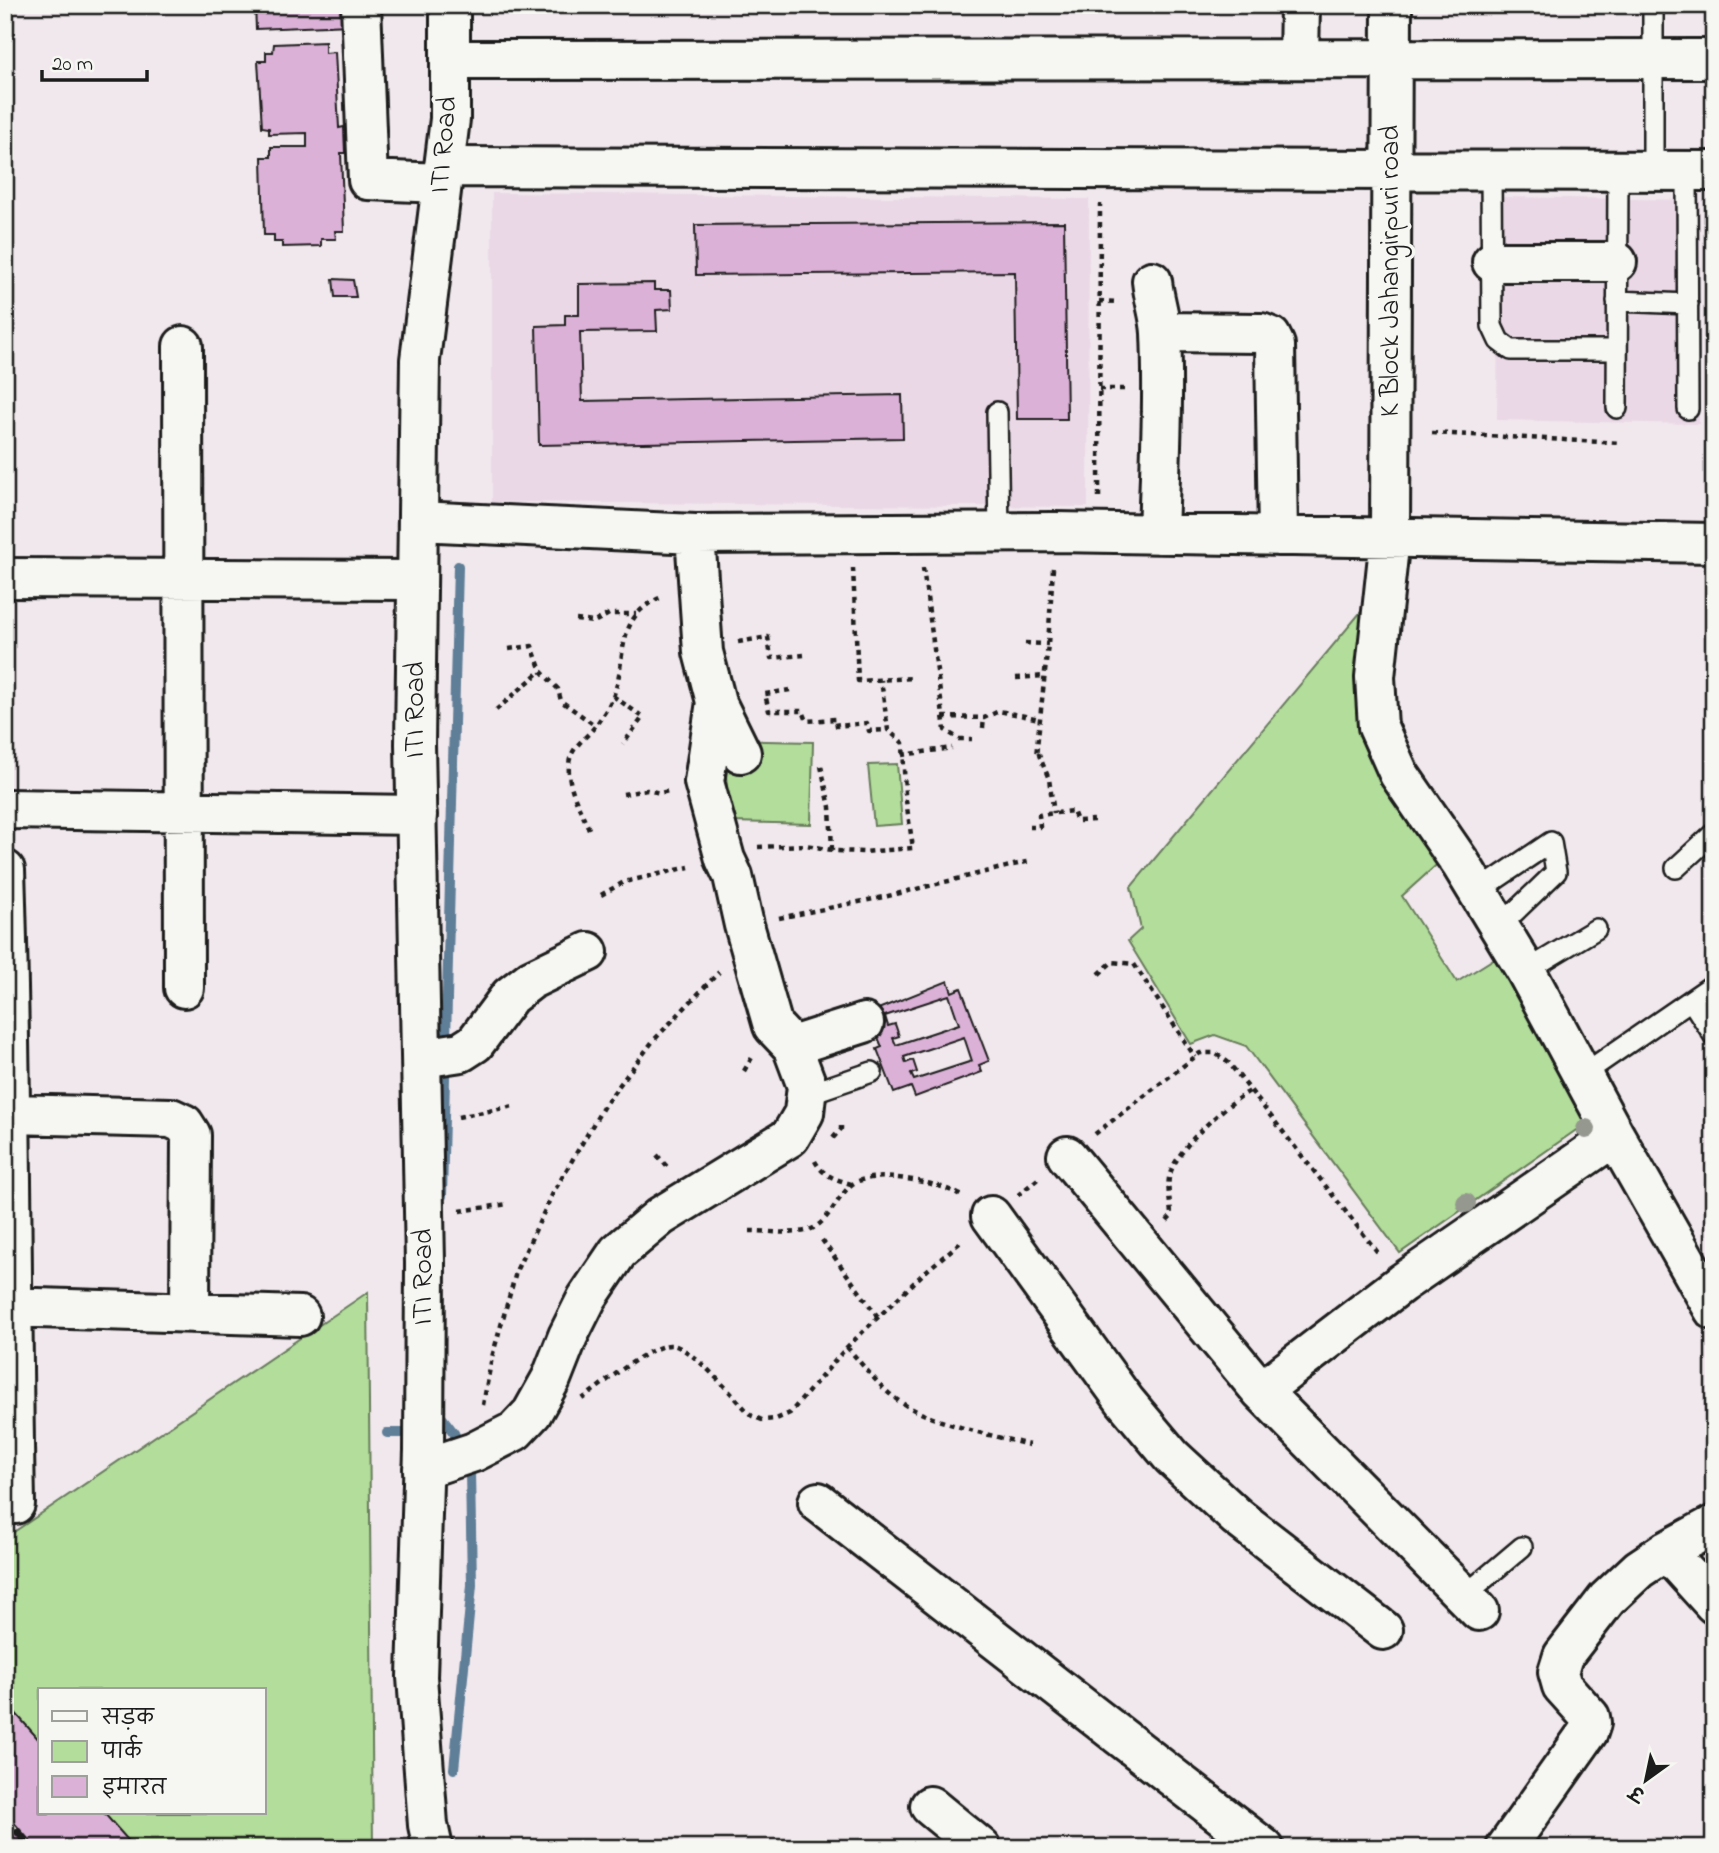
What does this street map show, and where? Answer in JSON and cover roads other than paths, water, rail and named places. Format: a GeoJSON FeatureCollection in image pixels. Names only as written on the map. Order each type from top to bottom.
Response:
{"type":"FeatureCollection","features":[{"type":"Feature","properties":{"kind":"street"},"geometry":{"type":"LineString","coordinates":[[361,5],[368,180],[443,175],[1100,170],[1668,170]]}},
{"type":"Feature","properties":{"kind":"street","name":"ITI Road"},"geometry":{"type":"LineString","coordinates":[[433,1848],[428,1825],[417,1677],[423,1445],[424,1217],[417,815],[417,580],[420,360],[450,119],[450,5]]}},
{"type":"Feature","properties":{"kind":"street"},"geometry":{"type":"LineString","coordinates":[[1299,59],[1300,5]]}},
{"type":"Feature","properties":{"kind":"street","name":"K Block Jahangirpuri road"},"geometry":{"type":"LineString","coordinates":[[1392,5],[1390,537],[1375,677],[1378,727],[1399,774],[1461,864],[1526,971],[1615,1136],[1714,1310]]}},
{"type":"Feature","properties":{"kind":"street"},"geometry":{"type":"LineString","coordinates":[[450,60],[1714,59]]}},
{"type":"Feature","properties":{"kind":"street"},"geometry":{"type":"LineString","coordinates":[[1492,262],[1617,262]]}},
{"type":"Feature","properties":{"kind":"street"},"geometry":{"type":"LineString","coordinates":[[1152,281],[1161,332],[1158,534]]}},
{"type":"Feature","properties":{"kind":"street"},"geometry":{"type":"LineString","coordinates":[[1161,332],[1261,332],[1271,337],[1275,345],[1278,536]]}},
{"type":"Feature","properties":{"kind":"street"},"geometry":{"type":"LineString","coordinates":[[183,346],[184,988]]}},
{"type":"Feature","properties":{"kind":"street"},"geometry":{"type":"LineString","coordinates":[[418,521],[695,534],[1055,532],[1714,543]]}},
{"type":"Feature","properties":{"kind":"street"},"geometry":{"type":"LineString","coordinates":[[695,534],[703,652],[716,702],[741,753]]}},
{"type":"Feature","properties":{"kind":"street"},"geometry":{"type":"LineString","coordinates":[[5,578],[417,580]]}},
{"type":"Feature","properties":{"kind":"street"},"geometry":{"type":"LineString","coordinates":[[423,1445],[474,1452],[515,1431],[532,1413],[551,1379],[587,1298],[618,1252],[661,1216],[790,1137],[804,1113],[807,1086],[792,1046],[773,1026],[733,876],[725,859],[704,782],[716,702]]}},
{"type":"Feature","properties":{"kind":"street"},"geometry":{"type":"LineString","coordinates":[[5,809],[417,815]]}},
{"type":"Feature","properties":{"kind":"street"},"geometry":{"type":"LineString","coordinates":[[5,870],[11,1114],[8,1307],[15,1504]]}},
{"type":"Feature","properties":{"kind":"street"},"geometry":{"type":"LineString","coordinates":[[422,1058],[461,1052],[475,1043],[510,996],[532,979],[588,952]]}},
{"type":"Feature","properties":{"kind":"street"},"geometry":{"type":"LineString","coordinates":[[792,1046],[864,1023]]}},
{"type":"Feature","properties":{"kind":"street"},"geometry":{"type":"LineString","coordinates":[[11,1114],[171,1118],[184,1124],[191,1136],[190,1312]]}},
{"type":"Feature","properties":{"kind":"street"},"geometry":{"type":"LineString","coordinates":[[1261,1391],[1402,1283],[1615,1136]]}},
{"type":"Feature","properties":{"kind":"street"},"geometry":{"type":"LineString","coordinates":[[1067,1156],[1261,1391],[1471,1603]]}},
{"type":"Feature","properties":{"kind":"street"},"geometry":{"type":"LineString","coordinates":[[991,1216],[1125,1401],[1172,1457],[1237,1517],[1383,1630]]}},
{"type":"Feature","properties":{"kind":"street"},"geometry":{"type":"LineString","coordinates":[[8,1307],[300,1316]]}},
{"type":"Feature","properties":{"kind":"street"},"geometry":{"type":"LineString","coordinates":[[818,1502],[1264,1848]]}},
{"type":"Feature","properties":{"kind":"street"},"geometry":{"type":"LineString","coordinates":[[1506,1848],[1588,1732],[1591,1723],[1590,1717],[1562,1686],[1558,1672],[1563,1656],[1607,1599],[1639,1569],[1714,1525]]}},
{"type":"Feature","properties":{"kind":"street"},"geometry":{"type":"LineString","coordinates":[[1666,1551],[1714,1604]]}},
{"type":"Feature","properties":{"kind":"street"},"geometry":{"type":"LineString","coordinates":[[930,1806],[981,1848]]}},
{"type":"Feature","properties":{"kind":"lane"},"geometry":{"type":"LineString","coordinates":[[1653,5],[1653,59],[1688,304],[1688,409]]}},
{"type":"Feature","properties":{"kind":"lane"},"geometry":{"type":"LineString","coordinates":[[1617,408],[1617,262],[1668,170]]}},
{"type":"Feature","properties":{"kind":"lane"},"geometry":{"type":"LineString","coordinates":[[1491,171],[1492,326],[1499,341],[1511,350],[1617,350]]}},
{"type":"Feature","properties":{"kind":"lane"},"geometry":{"type":"LineString","coordinates":[[1617,301],[1688,304]]}},
{"type":"Feature","properties":{"kind":"lane"},"geometry":{"type":"LineString","coordinates":[[997,412],[999,532]]}},
{"type":"Feature","properties":{"kind":"lane"},"geometry":{"type":"LineString","coordinates":[[1676,868],[1714,834]]}},
{"type":"Feature","properties":{"kind":"lane"},"geometry":{"type":"LineString","coordinates":[[1477,891],[1551,842],[1556,872],[1499,927]]}},
{"type":"Feature","properties":{"kind":"lane"},"geometry":{"type":"LineString","coordinates":[[1526,971],[1596,929]]}},
{"type":"Feature","properties":{"kind":"lane"},"geometry":{"type":"LineString","coordinates":[[1582,1075],[1714,984]]}},
{"type":"Feature","properties":{"kind":"lane"},"geometry":{"type":"LineString","coordinates":[[1690,1000],[1714,1036]]}},
{"type":"Feature","properties":{"kind":"lane"},"geometry":{"type":"LineString","coordinates":[[805,1095],[872,1072]]}},
{"type":"Feature","properties":{"kind":"lane"},"geometry":{"type":"LineString","coordinates":[[1471,1603],[1521,1546]]}},
{"type":"Feature","properties":{"kind":"waterway"},"geometry":{"type":"LineString","coordinates":[[442,1196],[458,566]]}},
{"type":"Feature","properties":{"kind":"waterway"},"geometry":{"type":"LineString","coordinates":[[437,1411],[454,1433],[470,1471],[472,1585],[454,1769]]}},
{"type":"Feature","properties":{"kind":"waterway"},"geometry":{"type":"LineString","coordinates":[[387,1433],[419,1433]]}},
{"type":"Feature","properties":{"kind":"railway"},"geometry":{"type":"LineString","coordinates":[[5,1817],[32,1848]]}}]}
